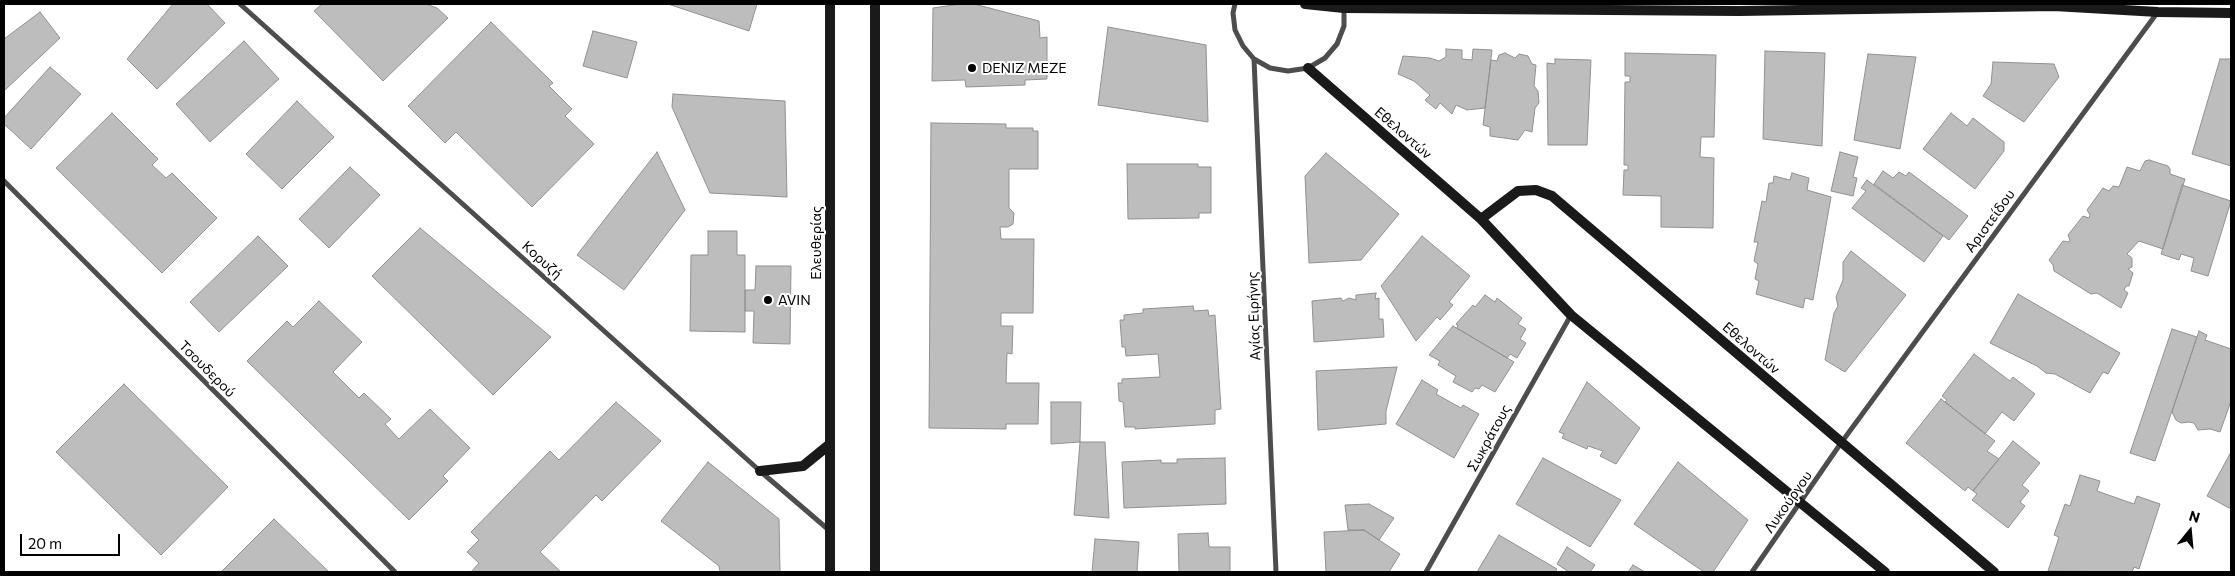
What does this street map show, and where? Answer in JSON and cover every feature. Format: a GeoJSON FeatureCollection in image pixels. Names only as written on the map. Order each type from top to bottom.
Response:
{"type":"FeatureCollection","features":[{"type":"Feature","properties":{"kind":"street","name":"Κορυζή"},"geometry":{"type":"LineString","coordinates":[[240,4],[830,531]]}},
{"type":"Feature","properties":{"kind":"street","name":"Ελευθερίας"},"geometry":{"type":"LineString","coordinates":[[830,4],[830,572]]}},
{"type":"Feature","properties":{"kind":"street"},"geometry":{"type":"LineString","coordinates":[[875,4],[875,572]]}},
{"type":"Feature","properties":{"kind":"street"},"geometry":{"type":"LineString","coordinates":[[1235,4],[1233,13],[1235,30],[1243,46],[1254,59],[1270,68],[1288,71],[1308,68],[1325,58],[1337,44],[1344,26],[1345,6]]}},
{"type":"Feature","properties":{"kind":"street"},"geometry":{"type":"LineString","coordinates":[[1305,4],[1345,6],[2054,6],[2158,12],[2202,8],[2231,12]]}},
{"type":"Feature","properties":{"kind":"street","name":"Αριστείδου"},"geometry":{"type":"LineString","coordinates":[[1841,443],[2158,12]]}},
{"type":"Feature","properties":{"kind":"street","name":"Αγίας Ειρήνης"},"geometry":{"type":"LineString","coordinates":[[1254,59],[1276,572]]}},
{"type":"Feature","properties":{"kind":"street","name":"Εθελοντών"},"geometry":{"type":"LineString","coordinates":[[1308,68],[1481,219],[1571,315],[1800,505],[1885,572]]}},
{"type":"Feature","properties":{"kind":"street","name":"Τσουδερού"},"geometry":{"type":"LineString","coordinates":[[4,181],[395,572]]}},
{"type":"Feature","properties":{"kind":"street","name":"Εθελοντών"},"geometry":{"type":"LineString","coordinates":[[1481,219],[1518,191],[1536,190],[1552,196],[1994,572]]}},
{"type":"Feature","properties":{"kind":"street","name":"Σωκράτους"},"geometry":{"type":"LineString","coordinates":[[1426,572],[1571,315]]}},
{"type":"Feature","properties":{"kind":"street","name":"Λυκούργου"},"geometry":{"type":"LineString","coordinates":[[1752,572],[1841,443]]}},
{"type":"Feature","properties":{"kind":"street"},"geometry":{"type":"LineString","coordinates":[[760,470],[803,466],[830,444]]}},
{"type":"Feature","properties":{"kind":"building"},"geometry":{"type":"Polygon","coordinates":[[[173,4],[207,4],[225,23],[157,89],[127,59],[173,4]]]}},
{"type":"Feature","properties":{"kind":"building"},"geometry":{"type":"Polygon","coordinates":[[[322,4],[426,4],[437,8],[448,18],[383,81],[314,11],[322,4]]]}},
{"type":"Feature","properties":{"kind":"building"},"geometry":{"type":"Polygon","coordinates":[[[668,4],[757,4],[749,31],[668,4]]]}},
{"type":"Feature","properties":{"kind":"building"},"geometry":{"type":"Polygon","coordinates":[[[974,4],[1039,21],[1040,38],[1047,37],[1047,79],[1025,80],[1025,85],[966,87],[965,80],[932,81],[933,8],[974,4]]]}},
{"type":"Feature","properties":{"kind":"building"},"geometry":{"type":"Polygon","coordinates":[[[40,12],[60,38],[4,91],[4,39],[40,12]]]}},
{"type":"Feature","properties":{"kind":"building"},"geometry":{"type":"Polygon","coordinates":[[[491,22],[553,83],[549,86],[572,109],[565,116],[594,144],[532,207],[456,132],[445,143],[408,106],[491,22]]]}},
{"type":"Feature","properties":{"kind":"building"},"geometry":{"type":"Polygon","coordinates":[[[1108,27],[1206,45],[1208,122],[1098,105],[1108,27]]]}},
{"type":"Feature","properties":{"kind":"building"},"geometry":{"type":"Polygon","coordinates":[[[593,31],[637,42],[627,78],[583,66],[593,31]]]}},
{"type":"Feature","properties":{"kind":"building"},"geometry":{"type":"Polygon","coordinates":[[[244,41],[279,79],[210,142],[176,104],[244,41]]]}},
{"type":"Feature","properties":{"kind":"building"},"geometry":{"type":"Polygon","coordinates":[[[1446,49],[1462,50],[1462,59],[1472,60],[1473,49],[1492,50],[1485,108],[1467,110],[1456,105],[1452,114],[1440,103],[1436,109],[1425,100],[1430,95],[1414,81],[1398,74],[1403,56],[1430,58],[1439,61],[1446,57],[1446,49]]]}},
{"type":"Feature","properties":{"kind":"building"},"geometry":{"type":"Polygon","coordinates":[[[1765,51],[1825,53],[1822,146],[1763,139],[1765,51]]]}},
{"type":"Feature","properties":{"kind":"building"},"geometry":{"type":"Polygon","coordinates":[[[1505,53],[1515,58],[1519,54],[1528,56],[1532,64],[1536,65],[1534,86],[1538,91],[1539,103],[1535,108],[1532,132],[1525,130],[1518,140],[1490,136],[1490,127],[1483,125],[1491,60],[1497,61],[1499,55],[1505,53]]]}},
{"type":"Feature","properties":{"kind":"building"},"geometry":{"type":"Polygon","coordinates":[[[1625,53],[1716,55],[1714,137],[1701,137],[1700,157],[1714,158],[1713,228],[1661,227],[1661,196],[1623,195],[1624,170],[1628,170],[1628,165],[1624,165],[1625,82],[1630,82],[1630,76],[1625,76],[1625,53]]]}},
{"type":"Feature","properties":{"kind":"building"},"geometry":{"type":"Polygon","coordinates":[[[1868,54],[1916,57],[1900,149],[1854,140],[1868,54]]]}},
{"type":"Feature","properties":{"kind":"building"},"geometry":{"type":"Polygon","coordinates":[[[1555,59],[1591,60],[1587,145],[1548,145],[1547,63],[1555,64],[1555,59]]]}},
{"type":"Feature","properties":{"kind":"building"},"geometry":{"type":"Polygon","coordinates":[[[2220,59],[2231,59],[2231,166],[2192,154],[2220,59]]]}},
{"type":"Feature","properties":{"kind":"building"},"geometry":{"type":"Polygon","coordinates":[[[1993,62],[2054,64],[2059,77],[2024,122],[1983,96],[1991,84],[1993,62]]]}},
{"type":"Feature","properties":{"kind":"building"},"geometry":{"type":"Polygon","coordinates":[[[50,67],[81,94],[31,149],[4,124],[4,118],[50,67]]]}},
{"type":"Feature","properties":{"kind":"building"},"geometry":{"type":"Polygon","coordinates":[[[673,94],[785,101],[787,197],[710,193],[672,107],[673,94]]]}},
{"type":"Feature","properties":{"kind":"building"},"geometry":{"type":"Polygon","coordinates":[[[297,101],[334,137],[282,189],[246,154],[297,101]]]}},
{"type":"Feature","properties":{"kind":"building"},"geometry":{"type":"Polygon","coordinates":[[[112,113],[158,159],[152,165],[166,178],[172,173],[217,218],[162,273],[56,168],[112,113]]]}},
{"type":"Feature","properties":{"kind":"building"},"geometry":{"type":"Polygon","coordinates":[[[1951,113],[1967,126],[1973,118],[2004,142],[2004,151],[1975,189],[1923,149],[1951,113]]]}},
{"type":"Feature","properties":{"kind":"building"},"geometry":{"type":"Polygon","coordinates":[[[931,123],[1006,124],[1006,128],[1033,128],[1033,131],[1038,131],[1038,169],[1009,169],[1009,208],[1014,213],[1013,224],[1008,227],[1000,227],[1001,239],[1034,239],[1033,313],[1001,313],[1001,326],[1013,326],[1012,354],[1007,353],[1006,383],[1039,383],[1038,424],[1006,424],[1006,429],[929,428],[931,123]]]}},
{"type":"Feature","properties":{"kind":"building"},"geometry":{"type":"Polygon","coordinates":[[[657,152],[685,210],[624,290],[577,255],[657,152]]]}},
{"type":"Feature","properties":{"kind":"building"},"geometry":{"type":"Polygon","coordinates":[[[1840,152],[1858,157],[1853,177],[1857,178],[1853,196],[1831,191],[1840,152]]]}},
{"type":"Feature","properties":{"kind":"building"},"geometry":{"type":"Polygon","coordinates":[[[1326,153],[1399,214],[1361,260],[1309,263],[1305,176],[1326,153]]]}},
{"type":"Feature","properties":{"kind":"building"},"geometry":{"type":"Polygon","coordinates":[[[2149,160],[2168,166],[2170,174],[2185,179],[2163,249],[2139,241],[2127,254],[2132,258],[2132,267],[2128,269],[2133,273],[2129,286],[2126,286],[2124,290],[2128,293],[2121,308],[2097,293],[2091,294],[2054,271],[2053,265],[2049,260],[2063,241],[2069,242],[2068,235],[2083,216],[2089,218],[2090,215],[2087,210],[2103,188],[2109,191],[2113,186],[2119,187],[2127,167],[2140,171],[2145,161],[2149,160]]]}},
{"type":"Feature","properties":{"kind":"building"},"geometry":{"type":"Polygon","coordinates":[[[1127,164],[1198,164],[1198,167],[1211,167],[1211,213],[1199,213],[1199,218],[1128,219],[1127,164]]]}},
{"type":"Feature","properties":{"kind":"building"},"geometry":{"type":"Polygon","coordinates":[[[350,167],[380,195],[329,248],[299,219],[350,167]]]}},
{"type":"Feature","properties":{"kind":"building"},"geometry":{"type":"Polygon","coordinates":[[[1883,171],[1893,178],[1899,172],[1906,176],[1909,172],[1968,216],[1949,240],[1874,184],[1883,171]]]}},
{"type":"Feature","properties":{"kind":"building"},"geometry":{"type":"Polygon","coordinates":[[[1792,173],[1809,178],[1807,190],[1831,197],[1813,300],[1805,298],[1803,308],[1756,294],[1759,281],[1755,279],[1758,264],[1754,261],[1758,242],[1754,242],[1762,201],[1766,202],[1769,183],[1773,183],[1774,176],[1790,180],[1792,173]]]}},
{"type":"Feature","properties":{"kind":"building"},"geometry":{"type":"Polygon","coordinates":[[[1867,180],[1943,236],[1924,262],[1852,208],[1866,191],[1861,188],[1867,180]]]}},
{"type":"Feature","properties":{"kind":"building"},"geometry":{"type":"Polygon","coordinates":[[[2182,185],[2231,201],[2208,276],[2191,271],[2194,258],[2181,254],[2179,260],[2161,254],[2182,185]]]}},
{"type":"Feature","properties":{"kind":"building"},"geometry":{"type":"Polygon","coordinates":[[[420,228],[551,337],[493,395],[372,276],[420,228]]]}},
{"type":"Feature","properties":{"kind":"building"},"geometry":{"type":"Polygon","coordinates":[[[708,231],[737,231],[737,255],[745,255],[745,332],[690,331],[691,255],[708,255],[708,231]]]}},
{"type":"Feature","properties":{"kind":"building"},"geometry":{"type":"Polygon","coordinates":[[[258,236],[288,266],[219,332],[190,302],[258,236]]]}},
{"type":"Feature","properties":{"kind":"building"},"geometry":{"type":"Polygon","coordinates":[[[1422,236],[1470,276],[1449,302],[1453,305],[1440,320],[1437,317],[1416,341],[1381,286],[1422,236]]]}},
{"type":"Feature","properties":{"kind":"building"},"geometry":{"type":"Polygon","coordinates":[[[1851,251],[1906,295],[1845,372],[1825,360],[1834,313],[1838,306],[1836,297],[1843,280],[1843,262],[1851,251]]]}},
{"type":"Feature","properties":{"kind":"building","name":"AVIN"},"geometry":{"type":"Polygon","coordinates":[[[756,266],[791,266],[790,344],[753,343],[754,311],[745,311],[745,290],[755,290],[756,266]]]}},
{"type":"Feature","properties":{"kind":"building"},"geometry":{"type":"Polygon","coordinates":[[[1376,293],[1375,299],[1379,298],[1379,319],[1383,319],[1384,337],[1314,342],[1312,301],[1341,298],[1343,301],[1349,298],[1356,300],[1356,295],[1376,293]]]}},
{"type":"Feature","properties":{"kind":"building"},"geometry":{"type":"Polygon","coordinates":[[[2018,294],[2120,353],[2108,374],[2103,372],[2090,393],[2055,374],[2046,373],[2037,366],[1990,343],[2018,294]]]}},
{"type":"Feature","properties":{"kind":"building"},"geometry":{"type":"Polygon","coordinates":[[[1485,295],[1495,302],[1497,298],[1522,318],[1518,324],[1526,329],[1520,339],[1526,343],[1517,358],[1510,354],[1507,358],[1457,328],[1458,325],[1456,324],[1485,295]]]}},
{"type":"Feature","properties":{"kind":"building"},"geometry":{"type":"Polygon","coordinates":[[[319,301],[362,342],[333,372],[359,398],[364,393],[391,419],[385,424],[399,439],[430,409],[470,448],[443,476],[448,481],[409,520],[247,361],[287,321],[293,327],[319,301]]]}},
{"type":"Feature","properties":{"kind":"building"},"geometry":{"type":"Polygon","coordinates":[[[1193,306],[1194,311],[1208,310],[1209,316],[1215,315],[1221,409],[1215,410],[1215,424],[1135,429],[1135,427],[1125,427],[1123,402],[1119,401],[1118,383],[1122,383],[1122,379],[1160,377],[1158,354],[1126,356],[1125,347],[1122,347],[1120,320],[1124,320],[1124,315],[1143,313],[1143,309],[1193,306]]]}},
{"type":"Feature","properties":{"kind":"building"},"geometry":{"type":"Polygon","coordinates":[[[1453,326],[1514,362],[1495,392],[1482,385],[1479,389],[1475,388],[1472,392],[1453,382],[1456,376],[1438,365],[1440,361],[1429,355],[1453,326]]]}},
{"type":"Feature","properties":{"kind":"building"},"geometry":{"type":"Polygon","coordinates":[[[2172,329],[2197,337],[2155,461],[2130,453],[2172,329]]]}},
{"type":"Feature","properties":{"kind":"building"},"geometry":{"type":"Polygon","coordinates":[[[2199,331],[2207,335],[2205,340],[2231,349],[2231,401],[2220,432],[2210,429],[2198,430],[2194,423],[2181,423],[2176,420],[2172,412],[2199,331]]]}},
{"type":"Feature","properties":{"kind":"building"},"geometry":{"type":"Polygon","coordinates":[[[1974,354],[2010,381],[2013,377],[2035,394],[2014,421],[2002,412],[1985,434],[1945,402],[1947,400],[1942,396],[1974,354]]]}},
{"type":"Feature","properties":{"kind":"building"},"geometry":{"type":"Polygon","coordinates":[[[1397,367],[1386,411],[1386,424],[1318,430],[1316,371],[1397,367]]]}},
{"type":"Feature","properties":{"kind":"building"},"geometry":{"type":"Polygon","coordinates":[[[1422,380],[1438,390],[1436,394],[1461,408],[1463,405],[1479,414],[1454,458],[1396,424],[1422,380]]]}},
{"type":"Feature","properties":{"kind":"building"},"geometry":{"type":"Polygon","coordinates":[[[1587,382],[1640,428],[1616,464],[1600,456],[1603,451],[1588,446],[1587,449],[1562,438],[1564,434],[1559,432],[1587,382]]]}},
{"type":"Feature","properties":{"kind":"building"},"geometry":{"type":"Polygon","coordinates":[[[124,384],[228,487],[161,555],[56,452],[124,384]]]}},
{"type":"Feature","properties":{"kind":"building"},"geometry":{"type":"Polygon","coordinates":[[[1941,399],[1995,441],[1987,451],[1999,459],[1973,491],[1968,487],[1965,491],[1906,443],[1941,399]]]}},
{"type":"Feature","properties":{"kind":"building"},"geometry":{"type":"Polygon","coordinates":[[[616,402],[661,441],[602,501],[596,495],[540,552],[561,572],[471,572],[479,563],[467,552],[479,540],[471,532],[550,451],[559,460],[616,402]]]}},
{"type":"Feature","properties":{"kind":"building"},"geometry":{"type":"Polygon","coordinates":[[[1051,402],[1081,402],[1080,442],[1051,444],[1051,402]]]}},
{"type":"Feature","properties":{"kind":"building"},"geometry":{"type":"Polygon","coordinates":[[[2013,441],[2040,463],[2022,485],[2029,491],[2020,502],[2025,506],[2008,528],[1972,500],[1977,494],[1973,491],[2013,441]]]}},
{"type":"Feature","properties":{"kind":"building"},"geometry":{"type":"Polygon","coordinates":[[[1080,442],[1105,442],[1109,518],[1074,515],[1080,442]]]}},
{"type":"Feature","properties":{"kind":"building"},"geometry":{"type":"Polygon","coordinates":[[[2231,452],[2231,509],[2207,496],[2231,452]]]}},
{"type":"Feature","properties":{"kind":"building"},"geometry":{"type":"Polygon","coordinates":[[[1225,458],[1226,504],[1124,508],[1122,462],[1161,460],[1161,463],[1177,463],[1177,459],[1225,458]]]}},
{"type":"Feature","properties":{"kind":"building"},"geometry":{"type":"Polygon","coordinates":[[[1543,458],[1621,500],[1590,547],[1516,504],[1543,458]]]}},
{"type":"Feature","properties":{"kind":"building"},"geometry":{"type":"Polygon","coordinates":[[[708,462],[779,519],[780,572],[720,572],[719,566],[661,521],[708,462]]]}},
{"type":"Feature","properties":{"kind":"building"},"geometry":{"type":"Polygon","coordinates":[[[1678,462],[1748,520],[1713,572],[1704,572],[1634,524],[1678,462]]]}},
{"type":"Feature","properties":{"kind":"building"},"geometry":{"type":"Polygon","coordinates":[[[2080,475],[2100,481],[2097,491],[2134,504],[2137,496],[2160,504],[2139,569],[2134,567],[2132,572],[2048,571],[2059,537],[2054,535],[2065,504],[2070,506],[2080,475]]]}},
{"type":"Feature","properties":{"kind":"building"},"geometry":{"type":"Polygon","coordinates":[[[1369,504],[1394,518],[1379,540],[1364,530],[1348,530],[1345,505],[1369,504]]]}},
{"type":"Feature","properties":{"kind":"building"},"geometry":{"type":"Polygon","coordinates":[[[274,519],[329,572],[221,572],[274,519]]]}},
{"type":"Feature","properties":{"kind":"building"},"geometry":{"type":"Polygon","coordinates":[[[1364,530],[1400,554],[1389,572],[1326,572],[1324,532],[1364,530]]]}},
{"type":"Feature","properties":{"kind":"building"},"geometry":{"type":"Polygon","coordinates":[[[1208,533],[1209,547],[1230,547],[1230,572],[1179,572],[1178,534],[1208,533]]]}},
{"type":"Feature","properties":{"kind":"building"},"geometry":{"type":"Polygon","coordinates":[[[1499,535],[1557,569],[1555,572],[1477,572],[1499,535]]]}},
{"type":"Feature","properties":{"kind":"building"},"geometry":{"type":"Polygon","coordinates":[[[1095,539],[1139,542],[1137,572],[1092,572],[1095,539]]]}},
{"type":"Feature","properties":{"kind":"building"},"geometry":{"type":"Polygon","coordinates":[[[1567,547],[1595,565],[1590,572],[1569,572],[1557,564],[1567,547]]]}},
{"type":"Feature","properties":{"kind":"building"},"geometry":{"type":"Polygon","coordinates":[[[1633,565],[1645,572],[1628,572],[1633,565]]]}},
{"type":"Feature","properties":{"kind":"place","name":"DENIZ MEZE"},"geometry":{"type":"Point","coordinates":[972,68]}},
{"type":"Feature","properties":{"kind":"place","name":"AVIN"},"geometry":{"type":"Point","coordinates":[768,300]}}]}
